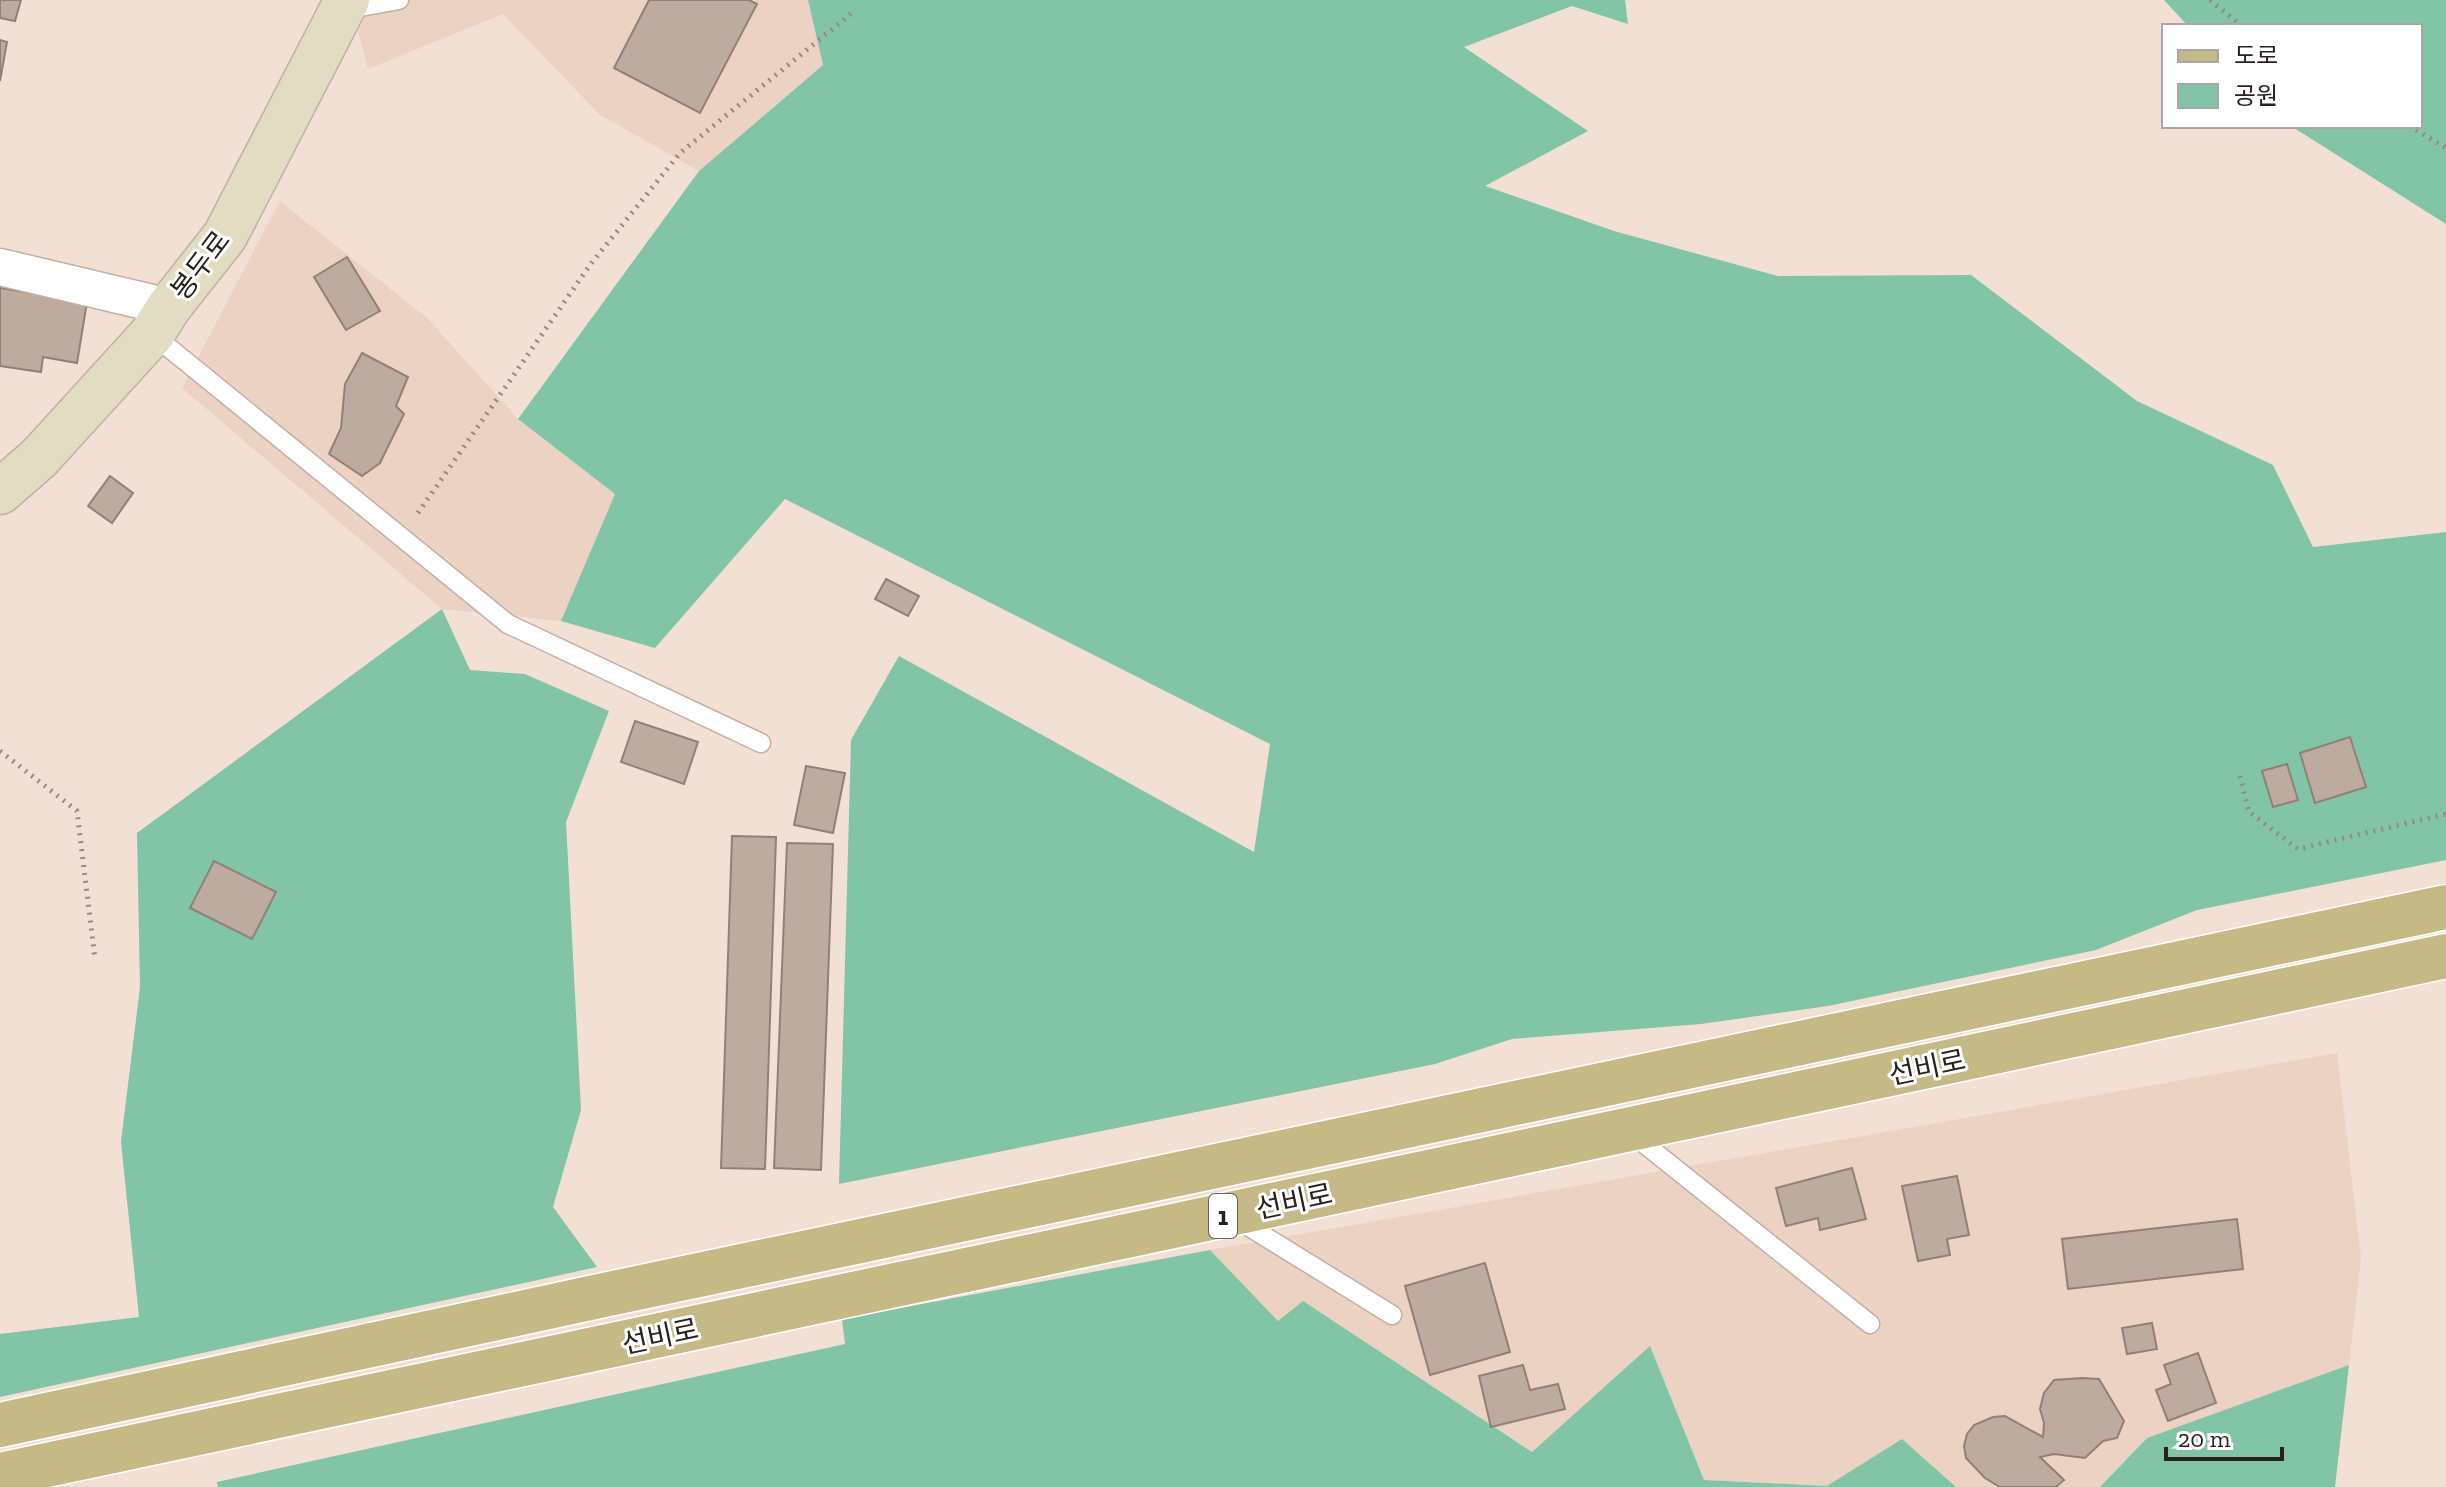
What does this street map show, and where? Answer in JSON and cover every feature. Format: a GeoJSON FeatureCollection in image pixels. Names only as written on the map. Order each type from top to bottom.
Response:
{"type":"FeatureCollection","features":[{"type":"Feature","properties":{"kind":"main road","name":"봉두로"},"geometry":{"type":"LineString","coordinates":[[0,492],[39,458],[160,321],[225,236],[344,5]]}},
{"type":"Feature","properties":{"kind":"main road","name":"선비로"},"geometry":{"type":"LineString","coordinates":[[0,1425],[2446,907]]}},
{"type":"Feature","properties":{"kind":"main road","name":"선비로"},"geometry":{"type":"LineString","coordinates":[[0,1475],[2446,956]]}},
{"type":"Feature","properties":{"kind":"street"},"geometry":{"type":"LineString","coordinates":[[0,267],[160,321]]}},
{"type":"Feature","properties":{"kind":"lane"},"geometry":{"type":"LineString","coordinates":[[344,5],[399,0]]}},
{"type":"Feature","properties":{"kind":"lane"},"geometry":{"type":"LineString","coordinates":[[160,321],[402,537],[508,624],[761,743]]}},
{"type":"Feature","properties":{"kind":"lane"},"geometry":{"type":"LineString","coordinates":[[1627,1130],[1870,1324]]}},
{"type":"Feature","properties":{"kind":"lane"},"geometry":{"type":"LineString","coordinates":[[1230,1215],[1392,1315]]}},
{"type":"Feature","properties":{"kind":"path"},"geometry":{"type":"LineString","coordinates":[[2210,0],[2240,24]]}},
{"type":"Feature","properties":{"kind":"path"},"geometry":{"type":"LineString","coordinates":[[402,537],[590,265],[680,153],[852,13]]}},
{"type":"Feature","properties":{"kind":"path"},"geometry":{"type":"LineString","coordinates":[[2412,128],[2446,148]]}},
{"type":"Feature","properties":{"kind":"path"},"geometry":{"type":"LineString","coordinates":[[0,751],[77,811],[95,959]]}},
{"type":"Feature","properties":{"kind":"path"},"geometry":{"type":"LineString","coordinates":[[2240,776],[2249,812],[2298,849],[2446,814]]}},
{"type":"Feature","properties":{"kind":"shaded area"},"geometry":{"type":"Polygon","coordinates":[[[374,0],[808,0],[823,65],[699,171],[599,114],[503,14],[368,69],[358,32],[374,0]]]}},
{"type":"Feature","properties":{"kind":"shaded area"},"geometry":{"type":"Polygon","coordinates":[[[280,201],[428,319],[518,419],[615,494],[561,621],[442,609],[182,388],[280,201]]]}},
{"type":"Feature","properties":{"kind":"shaded area"},"geometry":{"type":"Polygon","coordinates":[[[2337,1053],[2361,1258],[2349,1365],[2147,1438],[2100,1487],[1956,1487],[1902,1439],[1827,1486],[1704,1480],[1650,1347],[1533,1452],[1303,1301],[1278,1321],[1210,1250],[2337,1053]]]}},
{"type":"Feature","properties":{"kind":"green space"},"geometry":{"type":"Polygon","coordinates":[[[808,0],[1625,0],[1628,24],[1572,6],[1464,47],[1588,131],[1485,186],[1614,231],[1778,276],[1971,275],[2137,401],[2273,465],[2313,547],[2446,532],[2446,860],[2197,910],[2096,950],[1828,1006],[1701,1024],[1512,1039],[1435,1064],[839,1184],[851,740],[899,656],[1254,852],[1270,744],[785,499],[655,648],[561,621],[615,494],[518,419],[699,171],[823,65],[808,0]]]}},
{"type":"Feature","properties":{"kind":"green space"},"geometry":{"type":"Polygon","coordinates":[[[2164,0],[2446,0],[2446,224],[2294,128],[2422,128],[2422,24],[2186,24],[2164,0]]]}},
{"type":"Feature","properties":{"kind":"green space"},"geometry":{"type":"Polygon","coordinates":[[[442,609],[470,670],[525,674],[609,711],[566,822],[581,1110],[553,1207],[597,1267],[0,1397],[0,1334],[139,1317],[121,1142],[140,987],[137,833],[442,609]]]}},
{"type":"Feature","properties":{"kind":"green space"},"geometry":{"type":"Polygon","coordinates":[[[1210,1250],[1278,1321],[1303,1301],[1532,1452],[1650,1346],[1704,1480],[1827,1486],[1902,1439],[1956,1487],[218,1487],[217,1482],[845,1344],[842,1319],[1210,1250]]]}},
{"type":"Feature","properties":{"kind":"green space"},"geometry":{"type":"Polygon","coordinates":[[[2349,1365],[2335,1487],[2100,1487],[2147,1438],[2349,1365]]]}},
{"type":"Feature","properties":{"kind":"building"},"geometry":{"type":"Polygon","coordinates":[[[0,0],[21,0],[15,21],[0,18],[0,0]]]}},
{"type":"Feature","properties":{"kind":"building"},"geometry":{"type":"Polygon","coordinates":[[[649,0],[749,0],[757,4],[700,113],[614,68],[649,0]]]}},
{"type":"Feature","properties":{"kind":"building"},"geometry":{"type":"Polygon","coordinates":[[[0,40],[7,42],[0,81],[0,40]]]}},
{"type":"Feature","properties":{"kind":"building"},"geometry":{"type":"Polygon","coordinates":[[[347,257],[380,311],[346,330],[314,277],[347,257]]]}},
{"type":"Feature","properties":{"kind":"building"},"geometry":{"type":"Polygon","coordinates":[[[0,288],[87,302],[77,363],[43,357],[41,372],[0,366],[0,288]]]}},
{"type":"Feature","properties":{"kind":"building"},"geometry":{"type":"Polygon","coordinates":[[[362,353],[408,377],[396,406],[404,414],[380,463],[362,476],[329,454],[341,428],[345,384],[362,353]]]}},
{"type":"Feature","properties":{"kind":"building"},"geometry":{"type":"Polygon","coordinates":[[[110,476],[133,493],[112,523],[88,506],[110,476]]]}},
{"type":"Feature","properties":{"kind":"building"},"geometry":{"type":"Polygon","coordinates":[[[886,579],[919,596],[908,616],[875,599],[886,579]]]}},
{"type":"Feature","properties":{"kind":"building"},"geometry":{"type":"Polygon","coordinates":[[[635,721],[698,742],[684,784],[621,762],[635,721]]]}},
{"type":"Feature","properties":{"kind":"building"},"geometry":{"type":"Polygon","coordinates":[[[2350,737],[2366,787],[2315,803],[2300,753],[2350,737]]]}},
{"type":"Feature","properties":{"kind":"building"},"geometry":{"type":"Polygon","coordinates":[[[2287,764],[2298,800],[2273,807],[2262,771],[2287,764]]]}},
{"type":"Feature","properties":{"kind":"building"},"geometry":{"type":"Polygon","coordinates":[[[806,766],[845,773],[833,833],[794,825],[806,766]]]}},
{"type":"Feature","properties":{"kind":"building"},"geometry":{"type":"Polygon","coordinates":[[[732,836],[776,837],[765,1169],[721,1168],[732,836]]]}},
{"type":"Feature","properties":{"kind":"building"},"geometry":{"type":"Polygon","coordinates":[[[787,843],[833,844],[821,1170],[774,1168],[787,843]]]}},
{"type":"Feature","properties":{"kind":"building"},"geometry":{"type":"Polygon","coordinates":[[[214,861],[276,892],[252,939],[190,908],[214,861]]]}},
{"type":"Feature","properties":{"kind":"building"},"geometry":{"type":"Polygon","coordinates":[[[1852,1168],[1866,1219],[1820,1230],[1818,1218],[1786,1226],[1776,1188],[1852,1168]]]}},
{"type":"Feature","properties":{"kind":"building"},"geometry":{"type":"Polygon","coordinates":[[[1957,1176],[1969,1235],[1947,1239],[1950,1255],[1918,1261],[1902,1186],[1957,1176]]]}},
{"type":"Feature","properties":{"kind":"building"},"geometry":{"type":"Polygon","coordinates":[[[2237,1219],[2243,1269],[2068,1289],[2062,1239],[2237,1219]]]}},
{"type":"Feature","properties":{"kind":"building"},"geometry":{"type":"Polygon","coordinates":[[[1485,1263],[1510,1352],[1430,1375],[1405,1286],[1485,1263]]]}},
{"type":"Feature","properties":{"kind":"building"},"geometry":{"type":"Polygon","coordinates":[[[2152,1323],[2157,1349],[2127,1354],[2122,1328],[2152,1323]]]}},
{"type":"Feature","properties":{"kind":"building"},"geometry":{"type":"Polygon","coordinates":[[[2198,1353],[2216,1403],[2168,1421],[2156,1390],[2171,1384],[2164,1365],[2198,1353]]]}},
{"type":"Feature","properties":{"kind":"building"},"geometry":{"type":"Polygon","coordinates":[[[1523,1365],[1530,1390],[1558,1384],[1565,1409],[1491,1427],[1479,1376],[1523,1365]]]}},
{"type":"Feature","properties":{"kind":"building"},"geometry":{"type":"Polygon","coordinates":[[[2099,1379],[2124,1421],[2117,1438],[2103,1441],[2085,1458],[2054,1454],[2040,1457],[2064,1480],[2056,1487],[2000,1487],[1985,1478],[1966,1458],[1964,1446],[1967,1434],[1974,1425],[1993,1417],[2005,1416],[2043,1437],[2044,1423],[2040,1409],[2044,1393],[2054,1380],[2099,1379]]]}}]}
